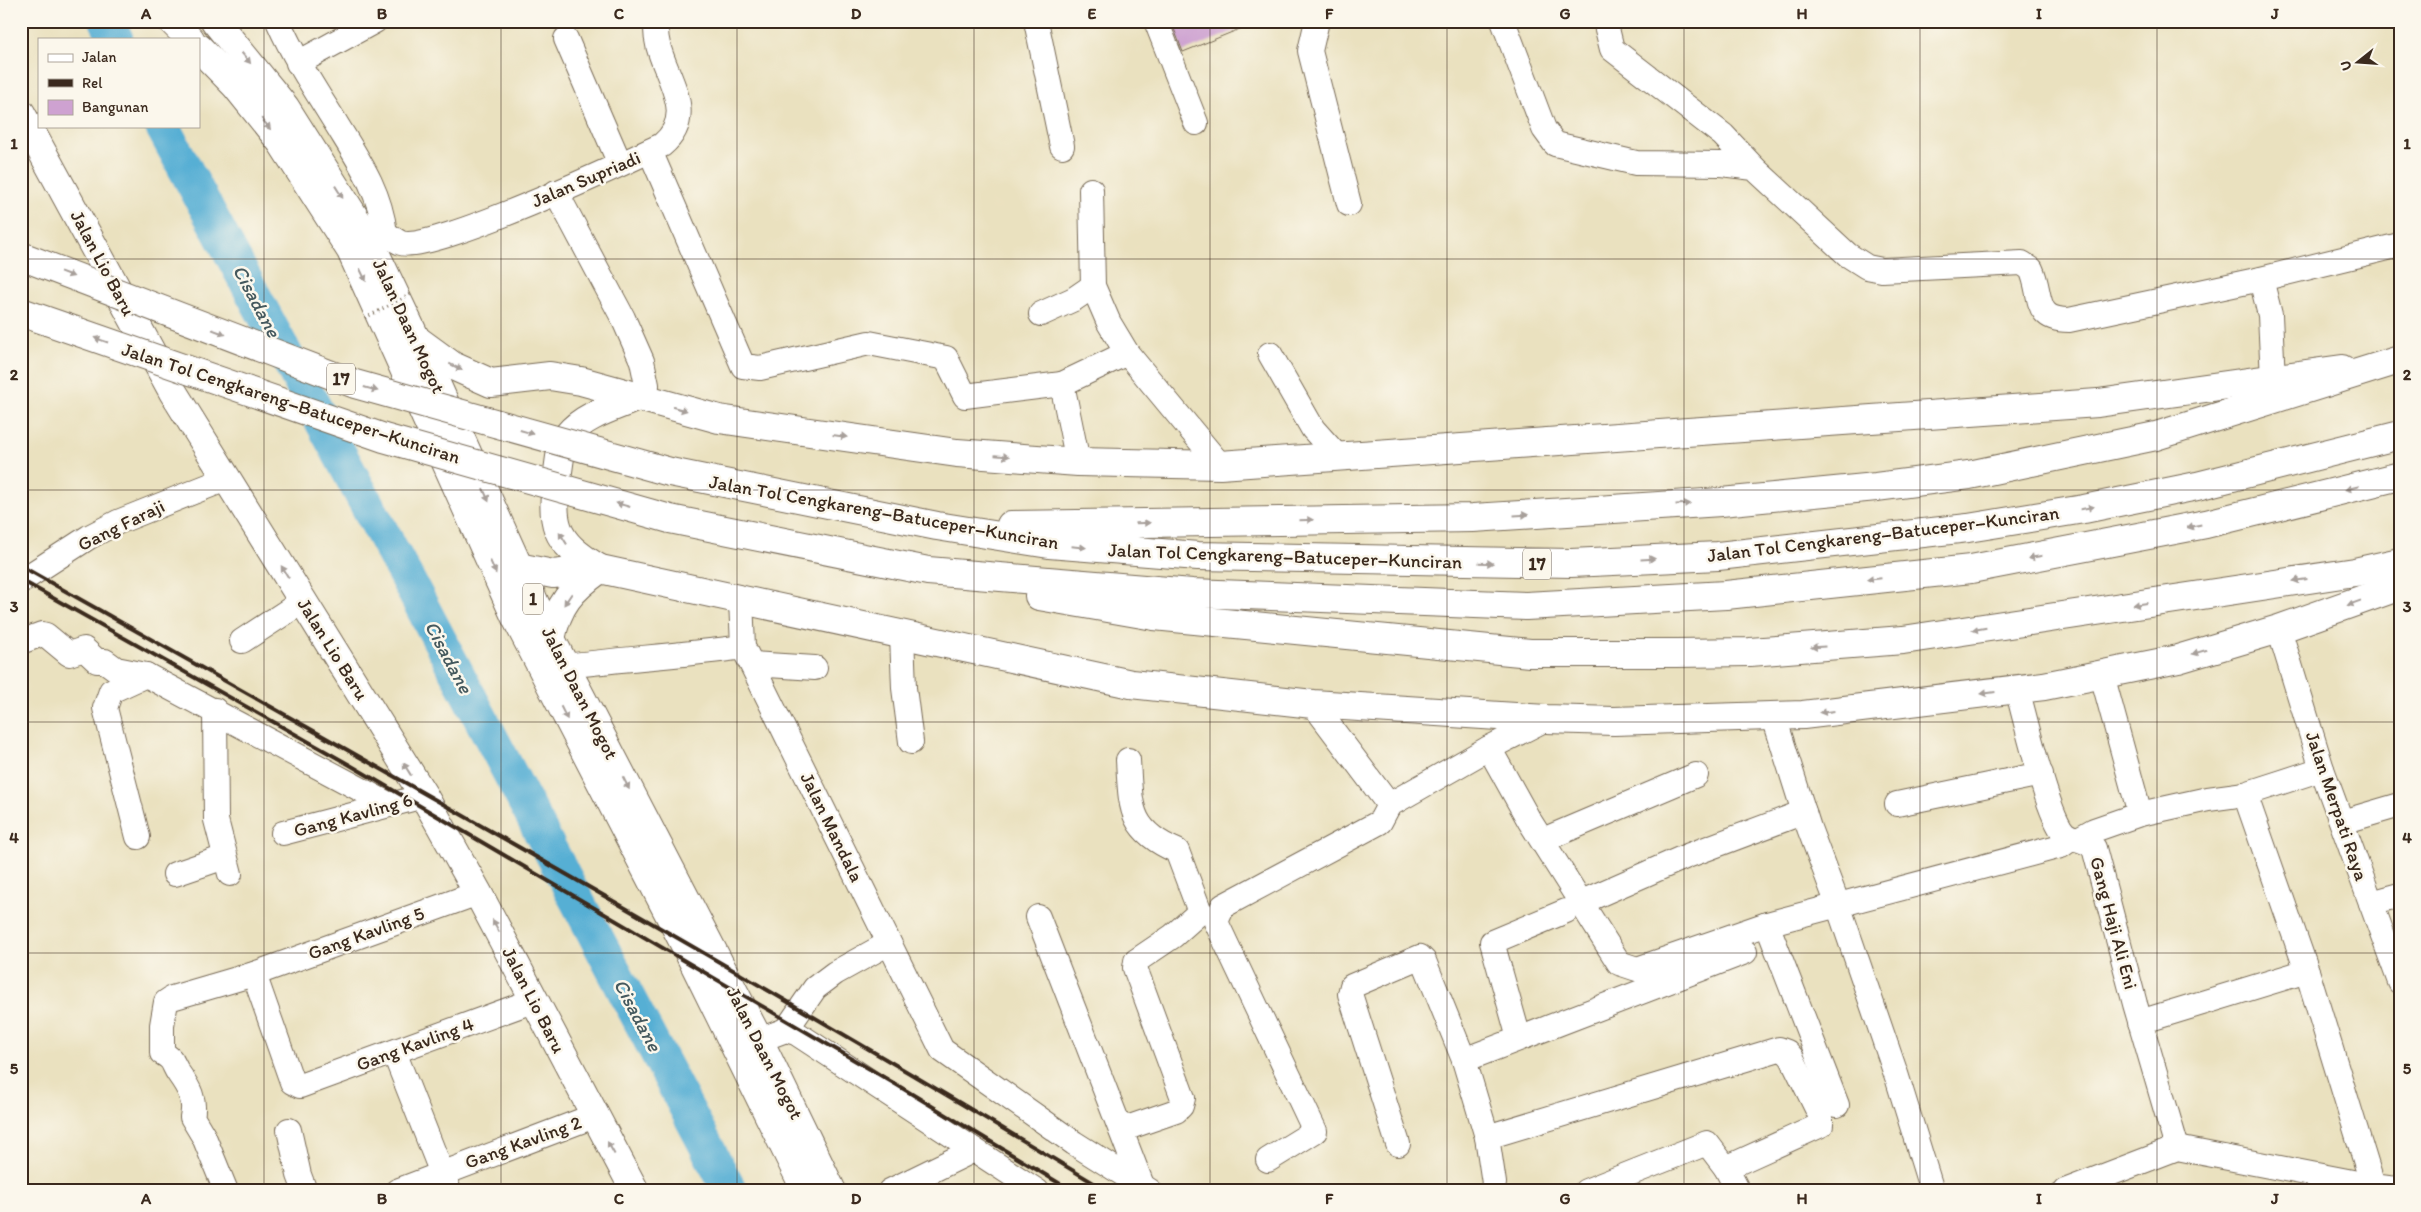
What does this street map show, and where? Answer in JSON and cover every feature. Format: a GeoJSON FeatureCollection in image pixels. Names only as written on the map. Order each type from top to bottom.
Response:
{"type":"FeatureCollection","features":[{"type":"Feature","properties":{"kind":"main road"},"geometry":{"type":"LineString","coordinates":[[172,21],[189,38]]}},
{"type":"Feature","properties":{"kind":"main road","name":"Jalan Daan Mogot"},"geometry":{"type":"LineString","coordinates":[[215,21],[285,107],[369,241],[416,339],[551,640],[759,1040],[832,1191]]}},
{"type":"Feature","properties":{"kind":"main road","name":"Jalan Daan Mogot"},"geometry":{"type":"LineString","coordinates":[[200,49],[236,86],[281,142],[369,241],[515,616],[690,956],[806,1191]]}},
{"type":"Feature","properties":{"kind":"main road","name":"Jalan Lio Baru"},"geometry":{"type":"LineString","coordinates":[[24,123],[173,392],[424,796],[478,892],[635,1191]]}},
{"type":"Feature","properties":{"kind":"main road","name":"Jalan Tol Cengkareng–Batuceper–Kunciran"},"geometry":{"type":"LineString","coordinates":[[21,256],[356,384],[670,472],[937,526],[1050,544],[1198,556],[1524,564],[1718,556],[1968,528],[2084,509],[2197,486],[2400,435]]}},
{"type":"Feature","properties":{"kind":"main road","name":"Jalan Tol Cengkareng–Batuceper–Kunciran"},"geometry":{"type":"LineString","coordinates":[[21,312],[384,438],[670,519],[928,571],[1192,593],[1526,606],[1716,595],[1981,567],[2206,524],[2400,476]]}},
{"type":"Feature","properties":{"kind":"main road"},"geometry":{"type":"LineString","coordinates":[[416,339],[453,366],[491,383],[550,376],[581,380],[644,394],[719,419],[957,453],[1078,462],[1220,465],[2098,403],[2273,380],[2399,360]]}},
{"type":"Feature","properties":{"kind":"main road"},"geometry":{"type":"LineString","coordinates":[[937,526],[1473,518],[1721,502],[1876,487],[1968,475],[2156,436],[2399,360]]}},
{"type":"Feature","properties":{"kind":"main road"},"geometry":{"type":"LineString","coordinates":[[644,394],[586,420],[566,437],[562,448],[552,507],[555,524],[564,542],[581,558],[600,569],[1131,684],[1313,704],[1546,719],[1614,721],[1774,717],[2017,689],[2102,675],[2178,659],[2279,629],[2400,586]]}},
{"type":"Feature","properties":{"kind":"main road"},"geometry":{"type":"LineString","coordinates":[[928,571],[999,588],[1154,616],[1530,653],[1677,654],[1750,652],[1903,640],[2355,572],[2400,562]]}},
{"type":"Feature","properties":{"kind":"main road"},"geometry":{"type":"LineString","coordinates":[[518,567],[553,574],[600,569]]}},
{"type":"Feature","properties":{"kind":"main road"},"geometry":{"type":"LineString","coordinates":[[551,640],[555,619],[566,601],[577,586],[600,569]]}},
{"type":"Feature","properties":{"kind":"street"},"geometry":{"type":"LineString","coordinates":[[278,21],[298,63],[366,173],[382,210],[369,241]]}},
{"type":"Feature","properties":{"kind":"street"},"geometry":{"type":"LineString","coordinates":[[298,63],[375,21]]}},
{"type":"Feature","properties":{"kind":"street","name":"Jalan Supriadi"},"geometry":{"type":"LineString","coordinates":[[369,241],[402,243],[425,241],[470,228],[662,145],[672,137],[678,124],[679,108],[659,43],[657,21]]}},
{"type":"Feature","properties":{"kind":"street"},"geometry":{"type":"LineString","coordinates":[[1036,21],[1062,146]]}},
{"type":"Feature","properties":{"kind":"street"},"geometry":{"type":"LineString","coordinates":[[1156,21],[1196,123]]}},
{"type":"Feature","properties":{"kind":"street"},"geometry":{"type":"LineString","coordinates":[[1318,21],[1310,50],[1349,204]]}},
{"type":"Feature","properties":{"kind":"street"},"geometry":{"type":"LineString","coordinates":[[1503,21],[1544,129],[1555,144],[1636,163],[1721,164],[1754,168]]}},
{"type":"Feature","properties":{"kind":"street"},"geometry":{"type":"LineString","coordinates":[[1605,21],[1612,49],[1723,135],[1754,168],[1858,263],[1882,270],[2022,264],[2031,269],[2044,313],[2055,320],[2070,320],[2261,279],[2400,245]]}},
{"type":"Feature","properties":{"kind":"street"},"geometry":{"type":"LineString","coordinates":[[566,39],[596,104],[620,164]]}},
{"type":"Feature","properties":{"kind":"street"},"geometry":{"type":"LineString","coordinates":[[650,151],[743,366],[760,368],[869,343],[946,358],[965,396],[1062,384],[1127,354]]}},
{"type":"Feature","properties":{"kind":"street"},"geometry":{"type":"LineString","coordinates":[[1091,190],[1093,286],[1109,323],[1127,354],[1220,465]]}},
{"type":"Feature","properties":{"kind":"street"},"geometry":{"type":"LineString","coordinates":[[556,192],[623,318],[642,362],[644,394]]}},
{"type":"Feature","properties":{"kind":"street"},"geometry":{"type":"LineString","coordinates":[[2261,279],[2272,324],[2273,380]]}},
{"type":"Feature","properties":{"kind":"street"},"geometry":{"type":"LineString","coordinates":[[1041,314],[1074,298],[1093,286]]}},
{"type":"Feature","properties":{"kind":"street"},"geometry":{"type":"LineString","coordinates":[[1270,354],[1313,428],[1339,458]]}},
{"type":"Feature","properties":{"kind":"street"},"geometry":{"type":"LineString","coordinates":[[1062,384],[1078,462]]}},
{"type":"Feature","properties":{"kind":"street","name":"Gang Faraji"},"geometry":{"type":"LineString","coordinates":[[21,581],[96,533],[226,478]]}},
{"type":"Feature","properties":{"kind":"street","name":"Jalan Mandala"},"geometry":{"type":"LineString","coordinates":[[741,599],[748,656],[942,1050],[1143,1189]]}},
{"type":"Feature","properties":{"kind":"street"},"geometry":{"type":"LineString","coordinates":[[242,641],[303,601]]}},
{"type":"Feature","properties":{"kind":"street","name":"Jalan Merpati Raya"},"geometry":{"type":"LineString","coordinates":[[2279,629],[2322,769],[2400,982]]}},
{"type":"Feature","properties":{"kind":"street"},"geometry":{"type":"LineString","coordinates":[[21,637],[26,640],[42,634],[46,635],[68,654],[84,649],[97,661],[105,660],[116,669],[146,675],[215,710],[390,805]]}},
{"type":"Feature","properties":{"kind":"street"},"geometry":{"type":"LineString","coordinates":[[902,635],[904,688],[911,742]]}},
{"type":"Feature","properties":{"kind":"street"},"geometry":{"type":"LineString","coordinates":[[565,666],[748,656],[815,668]]}},
{"type":"Feature","properties":{"kind":"street"},"geometry":{"type":"LineString","coordinates":[[138,837],[105,708],[111,691],[146,675]]}},
{"type":"Feature","properties":{"kind":"street"},"geometry":{"type":"LineString","coordinates":[[2102,675],[2140,814]]}},
{"type":"Feature","properties":{"kind":"street","name":"Gang Haji Ali Eni"},"geometry":{"type":"LineString","coordinates":[[2017,689],[2041,774],[2059,825],[2064,833],[2089,841],[2094,848],[2140,1022],[2177,1148]]}},
{"type":"Feature","properties":{"kind":"street"},"geometry":{"type":"LineString","coordinates":[[1313,704],[1389,805]]}},
{"type":"Feature","properties":{"kind":"street"},"geometry":{"type":"LineString","coordinates":[[174,874],[228,866],[216,820],[215,710]]}},
{"type":"Feature","properties":{"kind":"street"},"geometry":{"type":"LineString","coordinates":[[1774,717],[1804,812],[1897,1077],[1932,1191]]}},
{"type":"Feature","properties":{"kind":"street"},"geometry":{"type":"LineString","coordinates":[[1268,1160],[1315,1131],[1216,922],[1223,906],[1380,822],[1389,805],[1489,748],[1546,719]]}},
{"type":"Feature","properties":{"kind":"street"},"geometry":{"type":"LineString","coordinates":[[1489,748],[1543,840],[1574,907],[1619,963],[1638,969],[1767,924],[2061,846],[2094,830],[2140,814],[2208,799],[2245,794],[2322,769]]}},
{"type":"Feature","properties":{"kind":"street"},"geometry":{"type":"LineString","coordinates":[[1121,1130],[1176,1111],[1181,1106],[1183,1098],[1135,968],[1136,961],[1173,936],[1200,912],[1177,851],[1157,842],[1139,825],[1131,805],[1128,760]]}},
{"type":"Feature","properties":{"kind":"street"},"geometry":{"type":"LineString","coordinates":[[1897,804],[2041,774]]}},
{"type":"Feature","properties":{"kind":"street"},"geometry":{"type":"LineString","coordinates":[[1543,840],[1696,775]]}},
{"type":"Feature","properties":{"kind":"street"},"geometry":{"type":"LineString","coordinates":[[2245,794],[2307,971],[2391,1188]]}},
{"type":"Feature","properties":{"kind":"street","name":"Gang Kavling 6"},"geometry":{"type":"LineString","coordinates":[[283,833],[424,796]]}},
{"type":"Feature","properties":{"kind":"street"},"geometry":{"type":"LineString","coordinates":[[2342,822],[2400,805]]}},
{"type":"Feature","properties":{"kind":"street"},"geometry":{"type":"LineString","coordinates":[[1519,1038],[1492,942],[1687,856],[1804,812]]}},
{"type":"Feature","properties":{"kind":"street","name":"Gang Kavling 5"},"geometry":{"type":"LineString","coordinates":[[226,1191],[204,1138],[192,1117],[195,1106],[188,1083],[178,1073],[172,1059],[162,1053],[162,1025],[166,1002],[172,998],[254,974],[478,892]]}},
{"type":"Feature","properties":{"kind":"street"},"geometry":{"type":"LineString","coordinates":[[2371,903],[2400,894]]}},
{"type":"Feature","properties":{"kind":"street"},"geometry":{"type":"LineString","coordinates":[[1038,917],[1143,1189]]}},
{"type":"Feature","properties":{"kind":"street"},"geometry":{"type":"LineString","coordinates":[[1767,924],[1837,1105]]}},
{"type":"Feature","properties":{"kind":"street"},"geometry":{"type":"LineString","coordinates":[[759,1040],[786,1030],[815,988],[835,973],[889,943]]}},
{"type":"Feature","properties":{"kind":"street"},"geometry":{"type":"LineString","coordinates":[[1464,1060],[1745,952]]}},
{"type":"Feature","properties":{"kind":"street"},"geometry":{"type":"LineString","coordinates":[[1398,1144],[1350,994],[1352,986],[1420,957],[1424,961],[1464,1060],[1487,1137],[1494,1184],[1492,1191]]}},
{"type":"Feature","properties":{"kind":"street"},"geometry":{"type":"LineString","coordinates":[[2140,1022],[2307,971]]}},
{"type":"Feature","properties":{"kind":"street","name":"Gang Kavling 4"},"geometry":{"type":"LineString","coordinates":[[254,974],[295,1085],[300,1086],[535,1000]]}},
{"type":"Feature","properties":{"kind":"street"},"geometry":{"type":"LineString","coordinates":[[786,1030],[796,1033],[1037,1191]]}},
{"type":"Feature","properties":{"kind":"street"},"geometry":{"type":"LineString","coordinates":[[1487,1137],[1769,1050],[1779,1049],[1787,1052],[1792,1058],[1821,1118],[1821,1125],[1726,1168]]}},
{"type":"Feature","properties":{"kind":"street"},"geometry":{"type":"LineString","coordinates":[[394,1052],[446,1182]]}},
{"type":"Feature","properties":{"kind":"street","name":"Gang Kavling 2"},"geometry":{"type":"LineString","coordinates":[[397,1191],[446,1182],[594,1116]]}},
{"type":"Feature","properties":{"kind":"street"},"geometry":{"type":"LineString","coordinates":[[289,1130],[299,1175],[306,1191]]}},
{"type":"Feature","properties":{"kind":"street"},"geometry":{"type":"LineString","coordinates":[[1585,1191],[1707,1144],[1726,1168],[1738,1191]]}},
{"type":"Feature","properties":{"kind":"street"},"geometry":{"type":"LineString","coordinates":[[2065,1191],[2177,1148],[2391,1188]]}},
{"type":"Feature","properties":{"kind":"street"},"geometry":{"type":"LineString","coordinates":[[890,1191],[974,1150]]}},
{"type":"Feature","properties":{"kind":"path"},"geometry":{"type":"LineString","coordinates":[[365,318],[411,294]]}},
{"type":"Feature","properties":{"kind":"building"},"geometry":{"type":"Polygon","coordinates":[[[1171,21],[1257,21],[1257,22],[1183,52],[1171,21]]]}},
{"type":"Feature","properties":{"kind":"waterway","name":"Cisadane"},"geometry":{"type":"LineString","coordinates":[[107,21],[116,38]]}},
{"type":"Feature","properties":{"kind":"waterway","name":"Cisadane"},"geometry":{"type":"LineString","coordinates":[[163,128],[411,586],[730,1191]]}},
{"type":"Feature","properties":{"kind":"railway"},"geometry":{"type":"LineString","coordinates":[[21,566],[702,952],[1107,1191]]}},
{"type":"Feature","properties":{"kind":"railway"},"geometry":{"type":"LineString","coordinates":[[21,580],[350,765],[897,1085],[1072,1191]]}}]}
